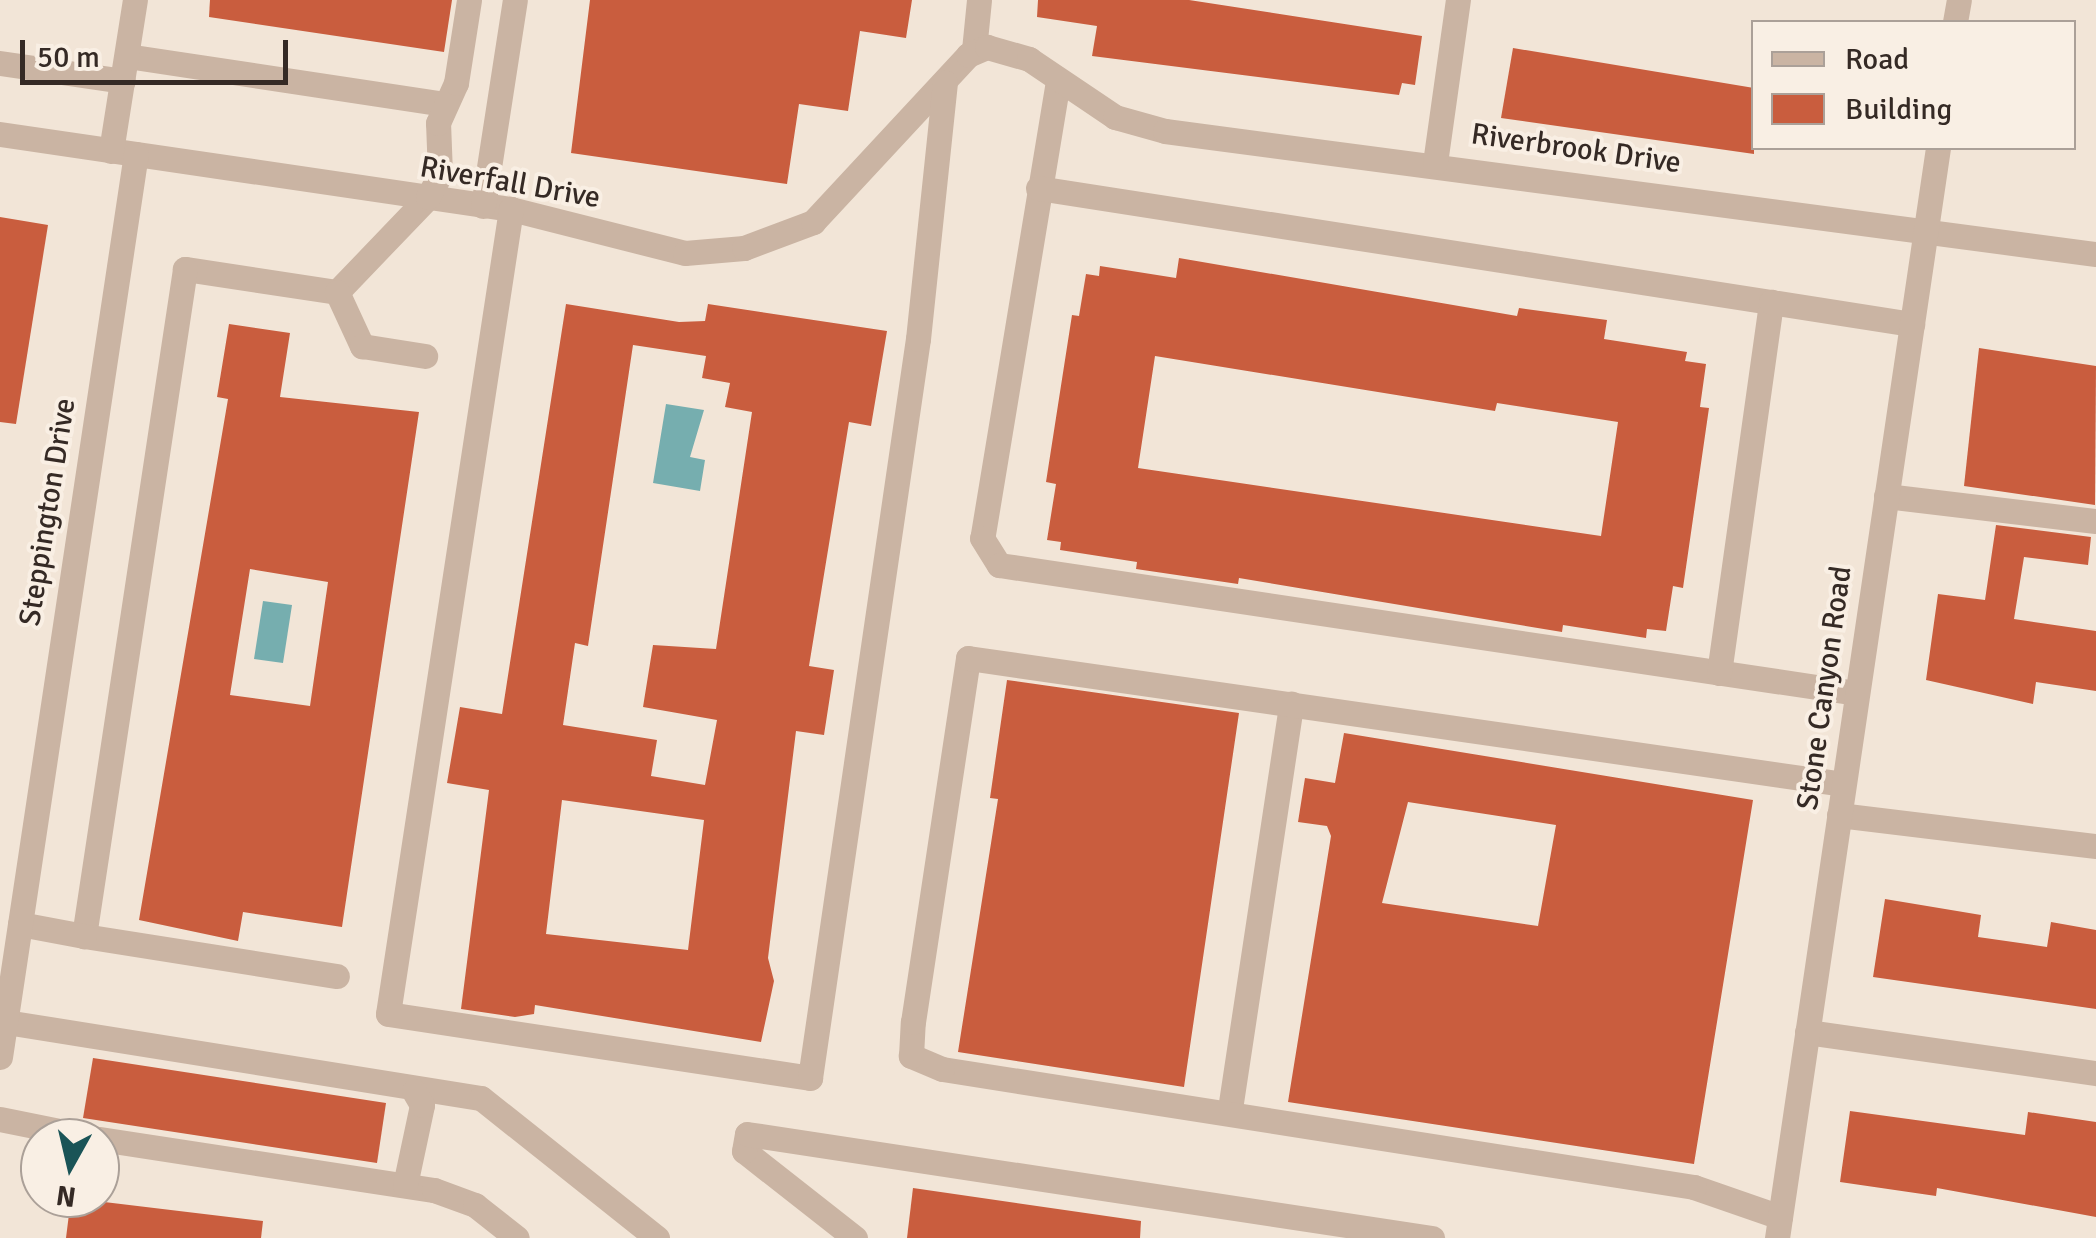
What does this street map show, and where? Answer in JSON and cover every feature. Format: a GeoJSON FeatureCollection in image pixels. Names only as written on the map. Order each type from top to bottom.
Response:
{"type":"FeatureCollection","features":[{"type":"Feature","properties":{"kind":"street","name":"Steppington Drive"},"geometry":{"type":"LineString","coordinates":[[0,1057],[123,153],[125,68],[136,0]]}},
{"type":"Feature","properties":{"kind":"street"},"geometry":{"type":"LineString","coordinates":[[337,292],[428,197],[440,174],[444,104],[456,83],[469,0]]}},
{"type":"Feature","properties":{"kind":"street"},"geometry":{"type":"LineString","coordinates":[[483,206],[514,0]]}},
{"type":"Feature","properties":{"kind":"street"},"geometry":{"type":"LineString","coordinates":[[974,50],[979,0]]}},
{"type":"Feature","properties":{"kind":"street"},"geometry":{"type":"LineString","coordinates":[[1435,163],[1458,0]]}},
{"type":"Feature","properties":{"kind":"street","name":"Riverfall Drive"},"geometry":{"type":"LineString","coordinates":[[0,134],[511,210],[686,253],[744,248],[813,222],[974,50]]}},
{"type":"Feature","properties":{"kind":"street","name":"Riverbrook Drive"},"geometry":{"type":"LineString","coordinates":[[974,50],[1009,51],[1115,117],[1165,131],[1435,163],[2096,254]]}},
{"type":"Feature","properties":{"kind":"street"},"geometry":{"type":"LineString","coordinates":[[0,63],[125,68],[444,104]]}},
{"type":"Feature","properties":{"kind":"street"},"geometry":{"type":"LineString","coordinates":[[1058,81],[982,538],[999,564],[1856,693]]}},
{"type":"Feature","properties":{"kind":"street"},"geometry":{"type":"LineString","coordinates":[[511,210],[388,1014],[810,1078],[918,339],[945,82]]}},
{"type":"Feature","properties":{"kind":"street","name":"Stone Canyon Road"},"geometry":{"type":"LineString","coordinates":[[1778,1228],[1938,150]]}},
{"type":"Feature","properties":{"kind":"street"},"geometry":{"type":"LineString","coordinates":[[1038,188],[1912,324]]}},
{"type":"Feature","properties":{"kind":"street"},"geometry":{"type":"LineString","coordinates":[[84,936],[185,268],[337,292]]}},
{"type":"Feature","properties":{"kind":"street"},"geometry":{"type":"LineString","coordinates":[[337,292],[362,346],[425,356]]}},
{"type":"Feature","properties":{"kind":"street"},"geometry":{"type":"LineString","coordinates":[[1719,673],[1771,302]]}},
{"type":"Feature","properties":{"kind":"street"},"geometry":{"type":"LineString","coordinates":[[1886,496],[2096,521]]}},
{"type":"Feature","properties":{"kind":"street"},"geometry":{"type":"LineString","coordinates":[[1778,1228],[1694,1187],[1230,1110],[942,1070],[912,1056],[912,1022],[968,658],[1843,784]]}},
{"type":"Feature","properties":{"kind":"street"},"geometry":{"type":"LineString","coordinates":[[1230,1110],[1291,704]]}},
{"type":"Feature","properties":{"kind":"street"},"geometry":{"type":"LineString","coordinates":[[1839,815],[2096,846]]}},
{"type":"Feature","properties":{"kind":"street"},"geometry":{"type":"LineString","coordinates":[[20,924],[337,976]]}},
{"type":"Feature","properties":{"kind":"street"},"geometry":{"type":"LineString","coordinates":[[6,1022],[414,1091],[481,1098],[657,1238]]}},
{"type":"Feature","properties":{"kind":"street"},"geometry":{"type":"LineString","coordinates":[[1806,1032],[2096,1073]]}},
{"type":"Feature","properties":{"kind":"street"},"geometry":{"type":"LineString","coordinates":[[405,1185],[422,1106],[414,1091]]}},
{"type":"Feature","properties":{"kind":"street"},"geometry":{"type":"LineString","coordinates":[[855,1238],[744,1151],[747,1134],[1432,1238]]}},
{"type":"Feature","properties":{"kind":"street"},"geometry":{"type":"LineString","coordinates":[[120,1142],[405,1185],[475,1204],[517,1238]]}},
{"type":"Feature","properties":{"kind":"water"},"geometry":{"type":"Polygon","coordinates":[[[666,404],[704,410],[690,457],[705,460],[700,491],[653,483],[666,404]]]}},
{"type":"Feature","properties":{"kind":"water"},"geometry":{"type":"Polygon","coordinates":[[[263,601],[292,605],[283,663],[254,659],[263,601]]]}},
{"type":"Feature","properties":{"kind":"building"},"geometry":{"type":"Polygon","coordinates":[[[210,0],[452,0],[444,52],[209,17],[210,0]]]}},
{"type":"Feature","properties":{"kind":"building"},"geometry":{"type":"Polygon","coordinates":[[[590,0],[912,0],[906,38],[860,31],[848,111],[799,104],[787,184],[571,153],[590,0]]]}},
{"type":"Feature","properties":{"kind":"building"},"geometry":{"type":"Polygon","coordinates":[[[1038,0],[1189,0],[1422,36],[1415,85],[1402,83],[1399,95],[1092,56],[1097,26],[1037,17],[1038,0]]]}},
{"type":"Feature","properties":{"kind":"building"},"geometry":{"type":"Polygon","coordinates":[[[1513,48],[1751,88],[1754,154],[1501,118],[1513,48]]]}},
{"type":"Feature","properties":{"kind":"building"},"geometry":{"type":"Polygon","coordinates":[[[0,217],[48,225],[16,424],[0,422],[0,217]]]}},
{"type":"Feature","properties":{"kind":"building"},"geometry":{"type":"Polygon","coordinates":[[[1179,258],[1517,316],[1519,308],[1607,320],[1604,339],[1687,352],[1685,361],[1706,364],[1700,407],[1709,408],[1683,588],[1673,586],[1666,631],[1647,629],[1646,638],[1563,625],[1562,632],[1239,578],[1238,584],[1136,569],[1137,562],[1060,550],[1061,542],[1047,540],[1056,484],[1046,482],[1072,315],[1079,316],[1086,274],[1099,276],[1100,266],[1176,278],[1179,258]],[[1155,356],[1138,468],[1601,536],[1618,422],[1497,403],[1495,411],[1155,356]]]}},
{"type":"Feature","properties":{"kind":"building"},"geometry":{"type":"Polygon","coordinates":[[[566,304],[679,322],[705,321],[708,304],[887,331],[871,426],[849,422],[809,666],[834,670],[824,735],[796,731],[768,958],[774,981],[761,1042],[535,1005],[534,1014],[515,1017],[461,1009],[489,790],[447,783],[460,707],[502,714],[566,304]],[[633,345],[588,646],[575,643],[563,725],[657,740],[651,776],[705,785],[717,720],[643,707],[653,645],[716,649],[752,412],[725,407],[730,383],[702,378],[706,356],[633,345]],[[562,800],[546,934],[688,950],[704,820],[562,800]]]}},
{"type":"Feature","properties":{"kind":"building"},"geometry":{"type":"Polygon","coordinates":[[[229,324],[290,333],[280,397],[419,412],[342,927],[243,912],[238,941],[139,920],[228,399],[217,397],[229,324]],[[250,569],[230,695],[310,706],[328,582],[250,569]]]}},
{"type":"Feature","properties":{"kind":"building"},"geometry":{"type":"Polygon","coordinates":[[[1979,348],[2096,366],[2095,505],[1964,486],[1979,348]]]}},
{"type":"Feature","properties":{"kind":"building"},"geometry":{"type":"Polygon","coordinates":[[[1996,525],[2091,537],[2088,565],[2024,557],[2014,619],[2096,631],[2096,691],[2036,682],[2033,704],[1926,680],[1938,594],[1985,600],[1996,525]]]}},
{"type":"Feature","properties":{"kind":"building"},"geometry":{"type":"Polygon","coordinates":[[[1007,680],[1239,713],[1184,1087],[958,1052],[998,799],[990,798],[1007,680]]]}},
{"type":"Feature","properties":{"kind":"building"},"geometry":{"type":"Polygon","coordinates":[[[1344,733],[1753,800],[1694,1164],[1288,1102],[1331,836],[1327,826],[1298,822],[1305,778],[1335,783],[1344,733]],[[1408,802],[1382,903],[1538,926],[1556,825],[1408,802]]]}},
{"type":"Feature","properties":{"kind":"building"},"geometry":{"type":"Polygon","coordinates":[[[1885,899],[1981,915],[1978,937],[2047,947],[2051,922],[2096,930],[2096,1009],[1873,977],[1885,899]]]}},
{"type":"Feature","properties":{"kind":"building"},"geometry":{"type":"Polygon","coordinates":[[[93,1058],[386,1103],[377,1163],[120,1124],[120,1118],[83,1118],[93,1058]]]}},
{"type":"Feature","properties":{"kind":"building"},"geometry":{"type":"Polygon","coordinates":[[[1850,1111],[2025,1135],[2028,1112],[2096,1122],[2096,1217],[1937,1188],[1936,1196],[1840,1182],[1850,1111]]]}},
{"type":"Feature","properties":{"kind":"building"},"geometry":{"type":"Polygon","coordinates":[[[913,1188],[1141,1221],[1140,1238],[907,1238],[913,1188]]]}},
{"type":"Feature","properties":{"kind":"building"},"geometry":{"type":"Polygon","coordinates":[[[120,1204],[263,1221],[261,1238],[66,1238],[68,1218],[120,1218],[120,1204]]]}}]}
